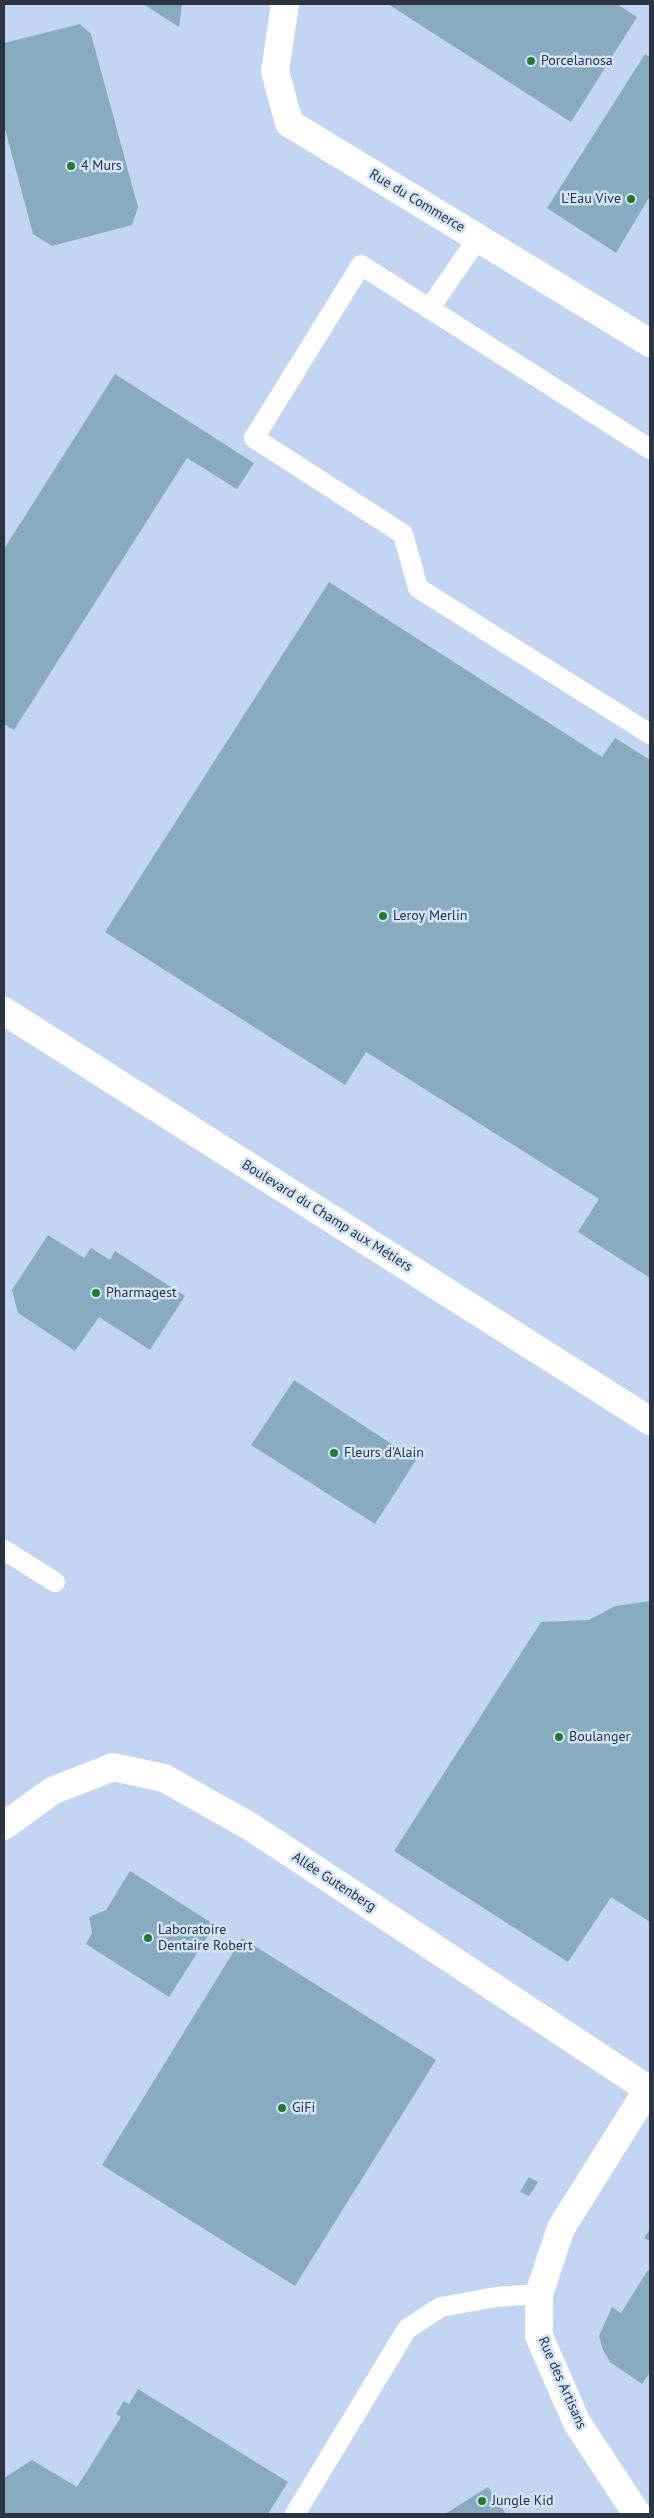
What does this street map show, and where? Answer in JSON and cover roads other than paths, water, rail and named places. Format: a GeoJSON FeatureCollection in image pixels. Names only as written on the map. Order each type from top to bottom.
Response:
{"type":"FeatureCollection","features":[{"type":"Feature","properties":{"kind":"street","name":"Rue du Commerce"},"geometry":{"type":"LineString","coordinates":[[286,4],[275,71],[289,123],[650,343]]}},
{"type":"Feature","properties":{"kind":"street","name":"Boulevard du Champ aux Métiers"},"geometry":{"type":"LineString","coordinates":[[4,1011],[650,1421]]}},
{"type":"Feature","properties":{"kind":"street","name":"Allée Gutenberg"},"geometry":{"type":"LineString","coordinates":[[4,1826],[52,1791],[113,1767],[164,1778],[251,1827],[649,2087]]}},
{"type":"Feature","properties":{"kind":"street","name":"Rue des Artisans"},"geometry":{"type":"LineString","coordinates":[[636,2514],[573,2414],[539,2336],[538,2294],[561,2228],[649,2087]]}},
{"type":"Feature","properties":{"kind":"lane"},"geometry":{"type":"LineString","coordinates":[[429,309],[478,238]]}},
{"type":"Feature","properties":{"kind":"lane"},"geometry":{"type":"LineString","coordinates":[[650,450],[361,265],[254,438],[403,534],[418,588],[650,734]]}},
{"type":"Feature","properties":{"kind":"lane"},"geometry":{"type":"LineString","coordinates":[[4,1550],[56,1582]]}},
{"type":"Feature","properties":{"kind":"lane"},"geometry":{"type":"LineString","coordinates":[[295,2514],[407,2329],[440,2307],[496,2297],[538,2294]]}},
{"type":"Feature","properties":{"kind":"place","name":"Porcelanosa"},"geometry":{"type":"Point","coordinates":[531,61]}},
{"type":"Feature","properties":{"kind":"place","name":"4 Murs"},"geometry":{"type":"Point","coordinates":[71,166]}},
{"type":"Feature","properties":{"kind":"place","name":"L'Eau Vive"},"geometry":{"type":"Point","coordinates":[631,199]}},
{"type":"Feature","properties":{"kind":"place","name":"Leroy Merlin"},"geometry":{"type":"Point","coordinates":[383,916]}},
{"type":"Feature","properties":{"kind":"place","name":"Pharmagest"},"geometry":{"type":"Point","coordinates":[96,1293]}},
{"type":"Feature","properties":{"kind":"place","name":"Fleurs d'Alain"},"geometry":{"type":"Point","coordinates":[334,1453]}},
{"type":"Feature","properties":{"kind":"place","name":"Boulanger"},"geometry":{"type":"Point","coordinates":[559,1737]}},
{"type":"Feature","properties":{"kind":"place","name":"Laboratoire Dentaire Robert"},"geometry":{"type":"Point","coordinates":[148,1938]}},
{"type":"Feature","properties":{"kind":"place","name":"GiFi"},"geometry":{"type":"Point","coordinates":[282,2108]}},
{"type":"Feature","properties":{"kind":"place","name":"Jungle Kid"},"geometry":{"type":"Point","coordinates":[482,2501]}}]}
